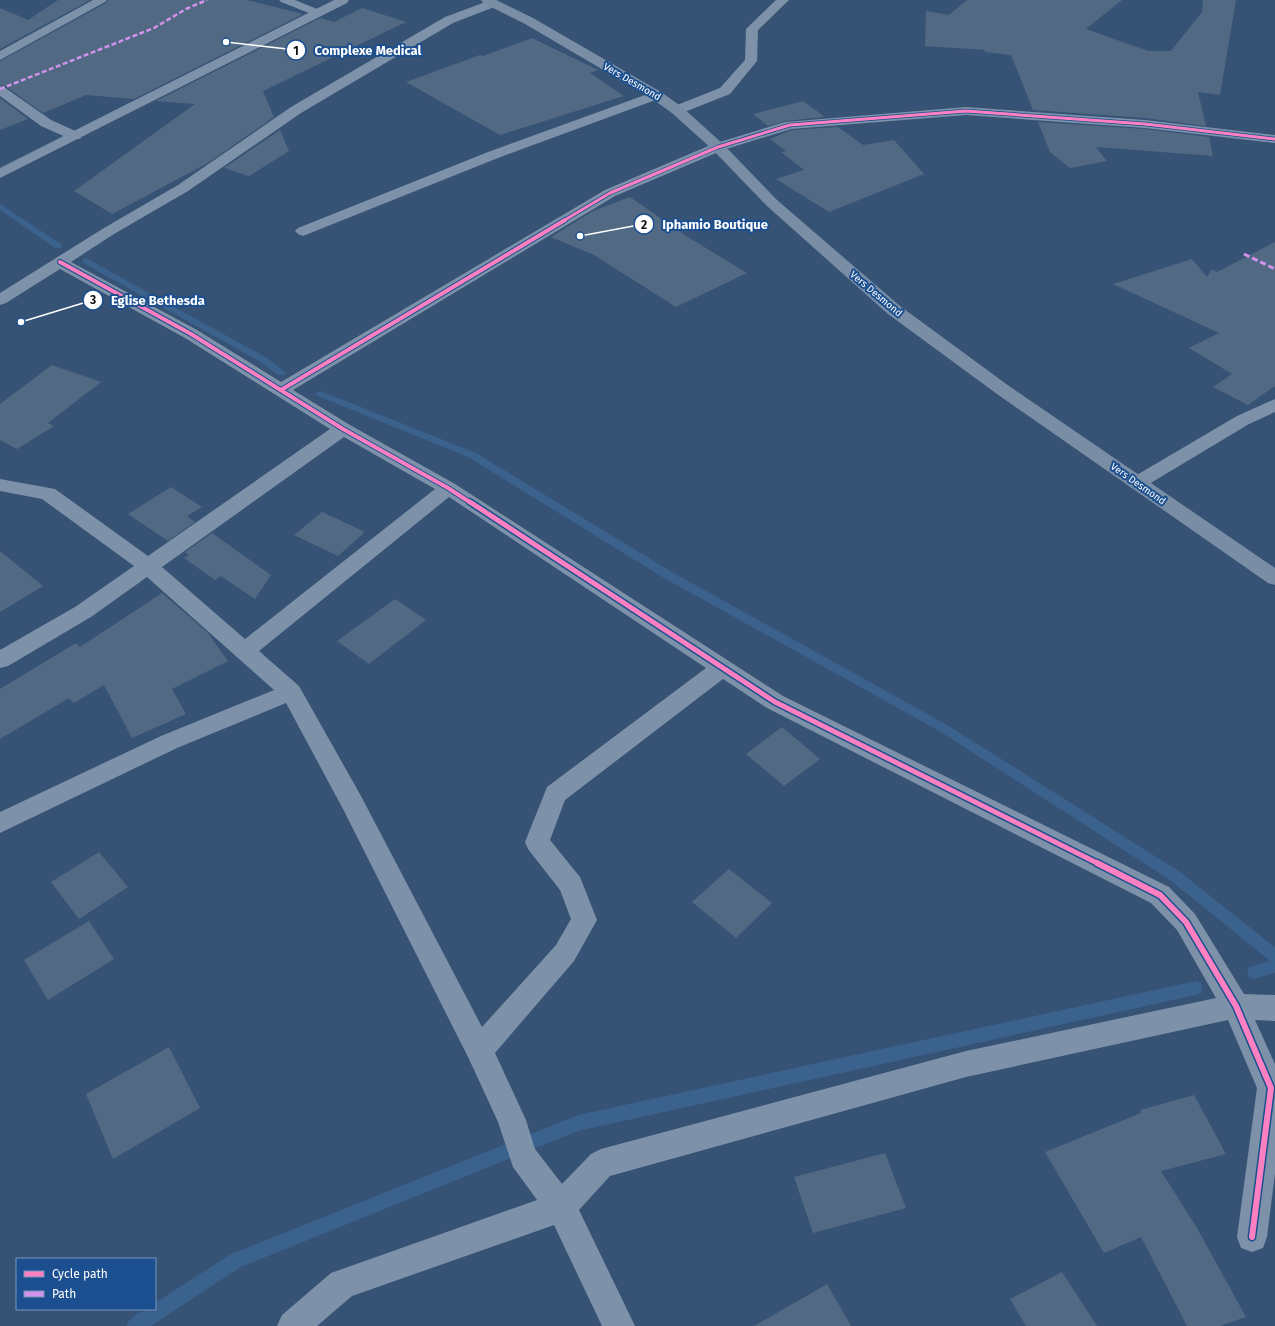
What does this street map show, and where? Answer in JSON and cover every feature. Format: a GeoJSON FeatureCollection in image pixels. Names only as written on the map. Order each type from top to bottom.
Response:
{"type":"FeatureCollection","features":[{"type":"Feature","properties":{"kind":"main road","name":"Vers Desmond"},"geometry":{"type":"LineString","coordinates":[[490,1],[529,21],[656,95],[677,110],[718,147],[772,203],[894,310],[1003,390],[1275,578]]}},
{"type":"Feature","properties":{"kind":"street"},"geometry":{"type":"LineString","coordinates":[[0,174],[343,0]]}},
{"type":"Feature","properties":{"kind":"street"},"geometry":{"type":"LineString","coordinates":[[677,110],[725,91],[751,61],[752,29],[783,0]]}},
{"type":"Feature","properties":{"kind":"street"},"geometry":{"type":"LineString","coordinates":[[0,300],[183,188],[296,110],[449,20],[490,1]]}},
{"type":"Feature","properties":{"kind":"street"},"geometry":{"type":"LineString","coordinates":[[303,231],[493,155],[656,95]]}},
{"type":"Feature","properties":{"kind":"street"},"geometry":{"type":"LineString","coordinates":[[281,390],[610,193],[718,147],[790,124],[966,111],[1145,124],[1275,138]]}},
{"type":"Feature","properties":{"kind":"street"},"geometry":{"type":"LineString","coordinates":[[60,262],[191,334],[343,429],[448,488],[775,702],[1160,895],[1186,922],[1236,1006],[1271,1088],[1252,1237]]}},
{"type":"Feature","properties":{"kind":"street"},"geometry":{"type":"LineString","coordinates":[[1137,483],[1243,420],[1275,404]]}},
{"type":"Feature","properties":{"kind":"street"},"geometry":{"type":"LineString","coordinates":[[0,660],[83,612],[343,429]]}},
{"type":"Feature","properties":{"kind":"street"},"geometry":{"type":"LineString","coordinates":[[0,485],[48,494],[148,566],[291,692],[352,803],[479,1050],[512,1120],[523,1157],[561,1207],[619,1326]]}},
{"type":"Feature","properties":{"kind":"street"},"geometry":{"type":"LineString","coordinates":[[244,651],[448,488]]}},
{"type":"Feature","properties":{"kind":"street"},"geometry":{"type":"LineString","coordinates":[[479,1050],[565,953],[584,920],[571,884],[537,842],[555,794],[722,668]]}},
{"type":"Feature","properties":{"kind":"street"},"geometry":{"type":"LineString","coordinates":[[0,824],[169,742],[291,692]]}},
{"type":"Feature","properties":{"kind":"street"},"geometry":{"type":"LineString","coordinates":[[293,1326],[342,1284],[561,1207],[601,1164],[966,1064],[1236,1006],[1275,1008]]}},
{"type":"Feature","properties":{"kind":"lane"},"geometry":{"type":"LineString","coordinates":[[0,56],[101,0]]}},
{"type":"Feature","properties":{"kind":"lane"},"geometry":{"type":"LineString","coordinates":[[284,0],[318,13]]}},
{"type":"Feature","properties":{"kind":"lane"},"geometry":{"type":"LineString","coordinates":[[0,90],[46,123],[75,136]]}},
{"type":"Feature","properties":{"kind":"building"},"geometry":{"type":"Polygon","coordinates":[[[58,0],[90,0],[0,49],[0,8],[28,20],[58,0]]]}},
{"type":"Feature","properties":{"kind":"building"},"geometry":{"type":"Polygon","coordinates":[[[108,0],[247,0],[303,14],[134,99],[86,95],[43,113],[5,86],[0,85],[0,61],[106,3],[108,0]]]}},
{"type":"Feature","properties":{"kind":"building"},"geometry":{"type":"Polygon","coordinates":[[[967,0],[1122,0],[1086,29],[1148,51],[1171,51],[1202,12],[1203,0],[1236,0],[1220,95],[1198,92],[1206,126],[1145,118],[1033,110],[1011,55],[985,52],[985,50],[925,46],[926,11],[949,15],[967,0]]]}},
{"type":"Feature","properties":{"kind":"building"},"geometry":{"type":"Polygon","coordinates":[[[362,8],[406,22],[263,91],[274,117],[208,163],[112,214],[74,191],[195,104],[156,101],[320,18],[334,22],[362,8]]]}},
{"type":"Feature","properties":{"kind":"building"},"geometry":{"type":"Polygon","coordinates":[[[532,38],[598,70],[590,73],[624,96],[500,135],[406,82],[480,55],[483,56],[532,38]]]}},
{"type":"Feature","properties":{"kind":"building"},"geometry":{"type":"Polygon","coordinates":[[[0,98],[28,119],[0,130],[0,98]]]}},
{"type":"Feature","properties":{"kind":"building"},"geometry":{"type":"Polygon","coordinates":[[[803,101],[825,117],[785,121],[768,126],[753,114],[803,101]]]}},
{"type":"Feature","properties":{"kind":"building"},"geometry":{"type":"Polygon","coordinates":[[[1038,122],[1145,129],[1209,137],[1213,156],[1096,147],[1107,161],[1070,168],[1050,152],[1038,122]]]}},
{"type":"Feature","properties":{"kind":"building"},"geometry":{"type":"Polygon","coordinates":[[[838,127],[863,145],[894,140],[924,174],[829,212],[776,179],[804,170],[781,152],[786,151],[770,139],[791,130],[838,127]]]}},
{"type":"Feature","properties":{"kind":"building"},"geometry":{"type":"Polygon","coordinates":[[[280,130],[289,151],[249,176],[224,168],[280,130]]]}},
{"type":"Feature","properties":{"kind":"building"},"geometry":{"type":"Polygon","coordinates":[[[630,197],[688,237],[747,273],[676,307],[594,255],[551,237],[593,211],[630,197]]]}},
{"type":"Feature","properties":{"kind":"building"},"geometry":{"type":"Polygon","coordinates":[[[1275,242],[1275,386],[1248,405],[1213,387],[1232,374],[1189,348],[1219,333],[1113,284],[1192,259],[1207,277],[1212,269],[1217,272],[1275,242]]]}},
{"type":"Feature","properties":{"kind":"building"},"geometry":{"type":"Polygon","coordinates":[[[52,365],[101,382],[48,423],[54,426],[17,449],[0,440],[0,404],[52,365]]]}},
{"type":"Feature","properties":{"kind":"building"},"geometry":{"type":"Polygon","coordinates":[[[171,487],[202,507],[187,516],[195,522],[168,541],[128,514],[171,487]]]}},
{"type":"Feature","properties":{"kind":"building"},"geometry":{"type":"Polygon","coordinates":[[[322,512],[365,532],[338,556],[294,535],[322,512]]]}},
{"type":"Feature","properties":{"kind":"building"},"geometry":{"type":"Polygon","coordinates":[[[212,533],[271,575],[255,599],[221,576],[215,580],[184,558],[189,555],[185,552],[212,533]]]}},
{"type":"Feature","properties":{"kind":"building"},"geometry":{"type":"Polygon","coordinates":[[[0,551],[43,586],[0,612],[0,551]]]}},
{"type":"Feature","properties":{"kind":"building"},"geometry":{"type":"Polygon","coordinates":[[[162,593],[207,632],[228,661],[172,689],[186,714],[132,738],[104,685],[74,703],[69,698],[0,739],[0,689],[76,643],[80,647],[162,593]]]}},
{"type":"Feature","properties":{"kind":"building"},"geometry":{"type":"Polygon","coordinates":[[[395,599],[426,620],[369,664],[337,641],[395,599]]]}},
{"type":"Feature","properties":{"kind":"building"},"geometry":{"type":"Polygon","coordinates":[[[782,727],[820,759],[784,786],[746,754],[782,727]]]}},
{"type":"Feature","properties":{"kind":"building"},"geometry":{"type":"Polygon","coordinates":[[[99,852],[128,887],[79,919],[51,882],[99,852]]]}},
{"type":"Feature","properties":{"kind":"building"},"geometry":{"type":"Polygon","coordinates":[[[729,869],[772,903],[736,938],[692,902],[729,869]]]}},
{"type":"Feature","properties":{"kind":"building"},"geometry":{"type":"Polygon","coordinates":[[[89,921],[114,959],[48,1000],[24,960],[89,921]]]}},
{"type":"Feature","properties":{"kind":"building"},"geometry":{"type":"Polygon","coordinates":[[[169,1047],[200,1108],[113,1159],[86,1094],[169,1047]]]}},
{"type":"Feature","properties":{"kind":"building"},"geometry":{"type":"Polygon","coordinates":[[[1194,1095],[1226,1154],[1161,1171],[1197,1228],[1246,1317],[1220,1326],[1187,1326],[1141,1237],[1104,1253],[1045,1152],[1141,1113],[1140,1110],[1194,1095]]]}},
{"type":"Feature","properties":{"kind":"building"},"geometry":{"type":"Polygon","coordinates":[[[885,1153],[906,1208],[813,1233],[794,1177],[885,1153]]]}},
{"type":"Feature","properties":{"kind":"building"},"geometry":{"type":"Polygon","coordinates":[[[1062,1272],[1097,1326],[1026,1326],[1010,1299],[1062,1272]]]}},
{"type":"Feature","properties":{"kind":"building"},"geometry":{"type":"Polygon","coordinates":[[[827,1284],[851,1326],[754,1326],[827,1284]]]}},
{"type":"Feature","properties":{"kind":"waterway"},"geometry":{"type":"LineString","coordinates":[[0,206],[58,246]]}},
{"type":"Feature","properties":{"kind":"waterway"},"geometry":{"type":"LineString","coordinates":[[86,261],[264,360],[281,373]]}},
{"type":"Feature","properties":{"kind":"waterway"},"geometry":{"type":"LineString","coordinates":[[321,394],[472,455],[668,575],[945,729],[1175,876],[1275,956]]}},
{"type":"Feature","properties":{"kind":"waterway"},"geometry":{"type":"LineString","coordinates":[[1254,972],[1275,966]]}},
{"type":"Feature","properties":{"kind":"waterway"},"geometry":{"type":"LineString","coordinates":[[135,1326],[235,1261],[578,1123],[1196,988]]}},
{"type":"Feature","properties":{"kind":"marked path"},"geometry":{"type":"LineString","coordinates":[[0,89],[154,28],[186,9],[207,0]]}},
{"type":"Feature","properties":{"kind":"marked path"},"geometry":{"type":"LineString","coordinates":[[1244,254],[1275,269]]}},
{"type":"Feature","properties":{"kind":"cycle path"},"geometry":{"type":"LineString","coordinates":[[281,390],[610,193],[718,147],[790,125],[966,111],[1145,124],[1275,139]]}},
{"type":"Feature","properties":{"kind":"cycle path"},"geometry":{"type":"LineString","coordinates":[[60,262],[191,334],[343,429],[448,488],[775,702],[1160,895],[1186,922],[1236,1006],[1271,1088],[1252,1237]]}},
{"type":"Feature","properties":{"kind":"place","name":"Complexe Medical"},"geometry":{"type":"Point","coordinates":[226,42]}},
{"type":"Feature","properties":{"kind":"place","name":"Iphamio Boutique"},"geometry":{"type":"Point","coordinates":[580,236]}},
{"type":"Feature","properties":{"kind":"place","name":"Eglise Bethesda"},"geometry":{"type":"Point","coordinates":[21,322]}}]}
